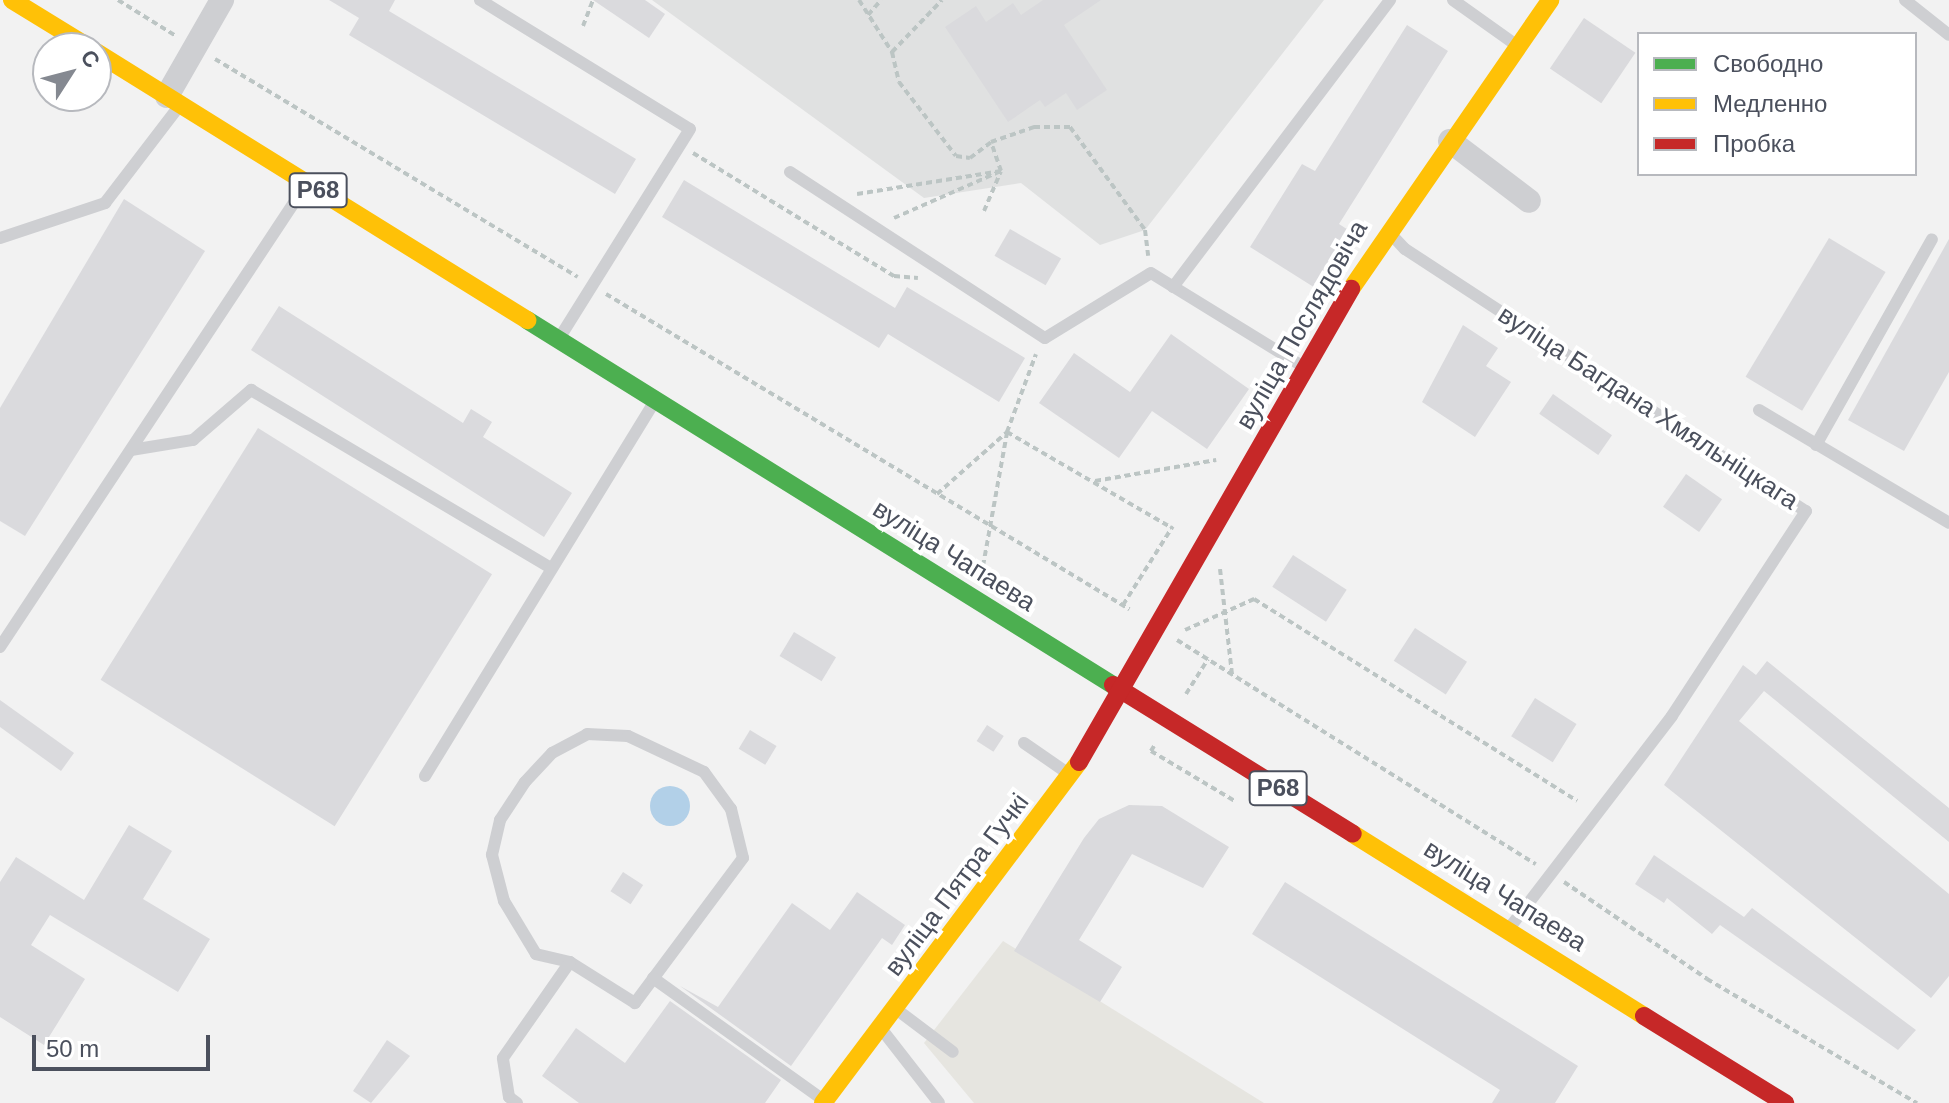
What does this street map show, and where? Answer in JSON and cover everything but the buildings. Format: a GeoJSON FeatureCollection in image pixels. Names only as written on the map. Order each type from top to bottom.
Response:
{"type":"FeatureCollection","features":[{"type":"Feature","properties":{"kind":"main road"},"geometry":{"type":"LineString","coordinates":[[12,0],[64,32]]}},
{"type":"Feature","properties":{"kind":"main road","name":"вуліца Послядовіча"},"geometry":{"type":"LineString","coordinates":[[1121,691],[1153,624],[1309,369],[1387,229],[1550,0]]}},
{"type":"Feature","properties":{"kind":"main road","name":"вуліца Чапаева"},"geometry":{"type":"LineString","coordinates":[[112,62],[1121,691],[1509,928],[1785,1103]]}},
{"type":"Feature","properties":{"kind":"main road","name":"вуліца Пятра Гучкі"},"geometry":{"type":"LineString","coordinates":[[824,1102],[1072,776],[1121,691]]}},
{"type":"Feature","properties":{"kind":"street"},"geometry":{"type":"LineString","coordinates":[[174,100],[193,46],[222,0]]}},
{"type":"Feature","properties":{"kind":"street"},"geometry":{"type":"LineString","coordinates":[[1450,141],[1529,201]]}},
{"type":"Feature","properties":{"kind":"lane"},"geometry":{"type":"LineString","coordinates":[[480,0],[690,129],[558,340]]}},
{"type":"Feature","properties":{"kind":"lane"},"geometry":{"type":"LineString","coordinates":[[1173,287],[1390,0]]}},
{"type":"Feature","properties":{"kind":"lane"},"geometry":{"type":"LineString","coordinates":[[1453,0],[1517,46]]}},
{"type":"Feature","properties":{"kind":"lane"},"geometry":{"type":"LineString","coordinates":[[1905,0],[1946,28]]}},
{"type":"Feature","properties":{"kind":"lane"},"geometry":{"type":"LineString","coordinates":[[0,238],[105,203],[174,100]]}},
{"type":"Feature","properties":{"kind":"lane"},"geometry":{"type":"LineString","coordinates":[[790,172],[1045,338],[1151,273],[1280,358],[1309,369]]}},
{"type":"Feature","properties":{"kind":"lane"},"geometry":{"type":"LineString","coordinates":[[0,647],[307,183]]}},
{"type":"Feature","properties":{"kind":"lane","name":"вуліца Багдана Хмяльніцкага"},"geometry":{"type":"LineString","coordinates":[[1387,229],[1405,249],[1806,511],[1672,716],[1549,871],[1509,928]]}},
{"type":"Feature","properties":{"kind":"lane"},"geometry":{"type":"LineString","coordinates":[[1816,445],[1932,239]]}},
{"type":"Feature","properties":{"kind":"lane"},"geometry":{"type":"LineString","coordinates":[[131,450],[193,440],[251,390],[551,568]]}},
{"type":"Feature","properties":{"kind":"lane"},"geometry":{"type":"LineString","coordinates":[[425,776],[655,401]]}},
{"type":"Feature","properties":{"kind":"lane"},"geometry":{"type":"LineString","coordinates":[[1759,410],[1949,523]]}},
{"type":"Feature","properties":{"kind":"lane"},"geometry":{"type":"LineString","coordinates":[[587,734],[628,736],[704,772],[731,809],[743,858],[635,1003],[570,962],[536,954],[504,901],[492,855],[500,820],[552,753],[587,734]]}},
{"type":"Feature","properties":{"kind":"lane"},"geometry":{"type":"LineString","coordinates":[[1024,743],[1072,776]]}},
{"type":"Feature","properties":{"kind":"lane"},"geometry":{"type":"LineString","coordinates":[[517,1103],[509,1097],[503,1058],[570,962]]}},
{"type":"Feature","properties":{"kind":"lane"},"geometry":{"type":"LineString","coordinates":[[653,978],[824,1102]]}},
{"type":"Feature","properties":{"kind":"lane"},"geometry":{"type":"LineString","coordinates":[[896,1009],[953,1052]]}},
{"type":"Feature","properties":{"kind":"lane"},"geometry":{"type":"LineString","coordinates":[[881,1029],[939,1103]]}},
{"type":"Feature","properties":{"kind":"path"},"geometry":{"type":"LineString","coordinates":[[118,0],[1153,624]]}},
{"type":"Feature","properties":{"kind":"path"},"geometry":{"type":"LineString","coordinates":[[583,26],[593,0]]}},
{"type":"Feature","properties":{"kind":"path"},"geometry":{"type":"LineString","coordinates":[[859,0],[892,52],[899,82],[956,156],[970,158],[991,142],[1034,127],[1070,127],[1145,230],[1151,273]]}},
{"type":"Feature","properties":{"kind":"path"},"geometry":{"type":"LineString","coordinates":[[868,15],[881,0]]}},
{"type":"Feature","properties":{"kind":"path"},"geometry":{"type":"LineString","coordinates":[[892,52],[942,0]]}},
{"type":"Feature","properties":{"kind":"path"},"geometry":{"type":"LineString","coordinates":[[984,211],[1001,171],[991,142]]}},
{"type":"Feature","properties":{"kind":"path"},"geometry":{"type":"LineString","coordinates":[[679,145],[894,276],[930,286]]}},
{"type":"Feature","properties":{"kind":"path"},"geometry":{"type":"LineString","coordinates":[[850,195],[1001,171]]}},
{"type":"Feature","properties":{"kind":"path"},"geometry":{"type":"LineString","coordinates":[[887,220],[956,197],[1001,171]]}},
{"type":"Feature","properties":{"kind":"path"},"geometry":{"type":"LineString","coordinates":[[994,528],[1007,432],[1040,356],[1028,348]]}},
{"type":"Feature","properties":{"kind":"path"},"geometry":{"type":"LineString","coordinates":[[937,494],[1007,432]]}},
{"type":"Feature","properties":{"kind":"path"},"geometry":{"type":"LineString","coordinates":[[1007,432],[1172,528]]}},
{"type":"Feature","properties":{"kind":"path"},"geometry":{"type":"LineString","coordinates":[[1093,482],[1218,459]]}},
{"type":"Feature","properties":{"kind":"path"},"geometry":{"type":"LineString","coordinates":[[1219,557],[1232,674]]}},
{"type":"Feature","properties":{"kind":"path"},"geometry":{"type":"LineString","coordinates":[[1577,801],[1254,599],[1172,636],[1549,871],[1707,979],[1917,1103]]}},
{"type":"Feature","properties":{"kind":"shaded area"},"geometry":{"type":"Polygon","coordinates":[[[652,0],[1324,0],[1145,230],[1100,245],[1021,183],[924,198],[652,0]]]}},
{"type":"Feature","properties":{"kind":"shaded area"},"geometry":{"type":"Polygon","coordinates":[[[1003,941],[1264,1103],[974,1103],[924,1043],[1003,941]]]}},
{"type":"Feature","properties":{"kind":"water"},"geometry":{"type":"Polygon","coordinates":[[[670,786],[684,792],[690,806],[684,820],[670,826],[656,820],[650,806],[656,792],[670,786]]]}},
{"type":"Feature","properties":{"kind":"traffic: fast"},"geometry":{"type":"LineString","coordinates":[[527,320],[1113,685]]}},
{"type":"Feature","properties":{"kind":"traffic: slow"},"geometry":{"type":"LineString","coordinates":[[12,0],[64,32]]}},
{"type":"Feature","properties":{"kind":"traffic: slow"},"geometry":{"type":"LineString","coordinates":[[1351,289],[1550,0]]}},
{"type":"Feature","properties":{"kind":"traffic: slow"},"geometry":{"type":"LineString","coordinates":[[112,62],[527,320]]}},
{"type":"Feature","properties":{"kind":"traffic: slow"},"geometry":{"type":"LineString","coordinates":[[823,1103],[1079,762]]}},
{"type":"Feature","properties":{"kind":"traffic: slow"},"geometry":{"type":"LineString","coordinates":[[1353,834],[1644,1016]]}},
{"type":"Feature","properties":{"kind":"traffic: jam"},"geometry":{"type":"LineString","coordinates":[[1079,762],[1351,289]]}},
{"type":"Feature","properties":{"kind":"traffic: jam"},"geometry":{"type":"LineString","coordinates":[[1113,685],[1353,834]]}},
{"type":"Feature","properties":{"kind":"traffic: jam"},"geometry":{"type":"LineString","coordinates":[[1644,1016],[1785,1103]]}}]}
